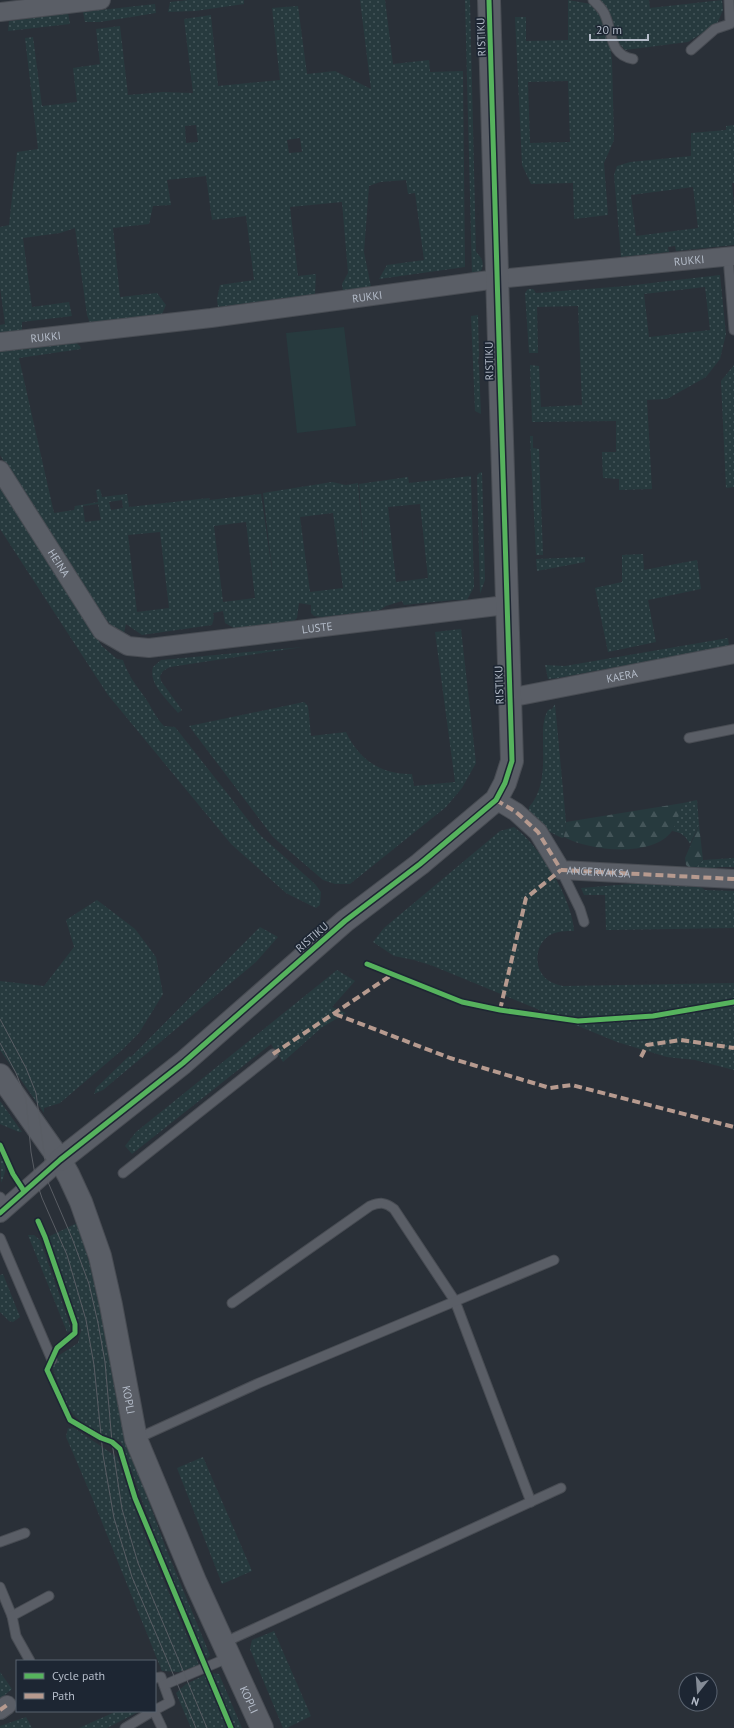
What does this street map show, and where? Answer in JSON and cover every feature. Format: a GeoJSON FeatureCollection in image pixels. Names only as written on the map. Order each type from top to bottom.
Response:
{"type":"FeatureCollection","features":[{"type":"Feature","properties":{"kind":"street"},"geometry":{"type":"LineString","coordinates":[[0,12],[100,0]]}},
{"type":"Feature","properties":{"kind":"street","name":"RISTIKU"},"geometry":{"type":"LineString","coordinates":[[60,1160],[183,1063],[345,921],[420,864],[496,800],[505,783],[512,761],[506,605],[497,279],[497,228],[489,0]]}},
{"type":"Feature","properties":{"kind":"street","name":"RUKKI"},"geometry":{"type":"LineString","coordinates":[[0,342],[218,317],[497,279],[731,257]]}},
{"type":"Feature","properties":{"kind":"street","name":"HEINA"},"geometry":{"type":"LineString","coordinates":[[0,470],[102,631],[128,646]]}},
{"type":"Feature","properties":{"kind":"street","name":"LUSTE"},"geometry":{"type":"LineString","coordinates":[[128,646],[149,648],[506,605]]}},
{"type":"Feature","properties":{"kind":"street","name":"KAERA"},"geometry":{"type":"LineString","coordinates":[[509,698],[734,654]]}},
{"type":"Feature","properties":{"kind":"street","name":"ANGERVAKSA"},"geometry":{"type":"LineString","coordinates":[[496,800],[516,812],[538,832],[561,870],[734,879]]}},
{"type":"Feature","properties":{"kind":"street","name":"KOPLI"},"geometry":{"type":"LineString","coordinates":[[0,1075],[60,1160],[81,1202],[100,1256],[111,1305],[136,1439],[195,1581],[262,1728]]}},
{"type":"Feature","properties":{"kind":"street"},"geometry":{"type":"LineString","coordinates":[[3,1205],[60,1160]]}},
{"type":"Feature","properties":{"kind":"lane"},"geometry":{"type":"LineString","coordinates":[[593,0],[605,13],[614,48],[625,57],[633,59]]}},
{"type":"Feature","properties":{"kind":"lane"},"geometry":{"type":"LineString","coordinates":[[691,50],[715,29],[730,24],[729,0]]}},
{"type":"Feature","properties":{"kind":"lane"},"geometry":{"type":"LineString","coordinates":[[731,257],[734,330]]}},
{"type":"Feature","properties":{"kind":"lane"},"geometry":{"type":"LineString","coordinates":[[689,738],[734,729]]}},
{"type":"Feature","properties":{"kind":"lane"},"geometry":{"type":"LineString","coordinates":[[561,870],[584,922]]}},
{"type":"Feature","properties":{"kind":"lane"},"geometry":{"type":"LineString","coordinates":[[123,1173],[273,1054]]}},
{"type":"Feature","properties":{"kind":"lane"},"geometry":{"type":"LineString","coordinates":[[232,1303],[370,1206],[380,1202],[386,1203],[394,1209],[455,1301],[531,1502]]}},
{"type":"Feature","properties":{"kind":"lane"},"geometry":{"type":"LineString","coordinates":[[0,1238],[52,1360]]}},
{"type":"Feature","properties":{"kind":"lane"},"geometry":{"type":"LineString","coordinates":[[136,1439],[259,1383],[554,1260]]}},
{"type":"Feature","properties":{"kind":"lane"},"geometry":{"type":"LineString","coordinates":[[164,1685],[227,1650],[561,1488]]}},
{"type":"Feature","properties":{"kind":"lane"},"geometry":{"type":"LineString","coordinates":[[0,1542],[25,1533]]}},
{"type":"Feature","properties":{"kind":"lane"},"geometry":{"type":"LineString","coordinates":[[0,1587],[12,1616],[16,1636],[29,1660]]}},
{"type":"Feature","properties":{"kind":"lane"},"geometry":{"type":"LineString","coordinates":[[12,1616],[49,1596]]}},
{"type":"Feature","properties":{"kind":"lane"},"geometry":{"type":"LineString","coordinates":[[156,1678],[161,1677],[170,1702],[156,1710]]}},
{"type":"Feature","properties":{"kind":"lane"},"geometry":{"type":"LineString","coordinates":[[125,1728],[152,1712]]}},
{"type":"Feature","properties":{"kind":"lane"},"geometry":{"type":"LineString","coordinates":[[154,1712],[162,1728]]}},
{"type":"Feature","properties":{"kind":"green space"},"geometry":{"type":"Polygon","coordinates":[[[188,0],[244,0],[244,4],[195,11],[168,12],[170,2],[188,0]]]}},
{"type":"Feature","properties":{"kind":"green space"},"geometry":{"type":"Polygon","coordinates":[[[360,0],[385,0],[393,64],[429,60],[430,72],[463,71],[465,267],[379,279],[387,265],[424,260],[415,193],[408,194],[406,180],[380,182],[369,186],[364,252],[371,287],[343,291],[342,284],[348,273],[342,202],[290,207],[298,276],[316,274],[315,294],[218,307],[217,299],[220,285],[254,280],[246,216],[212,220],[206,176],[167,180],[171,205],[153,206],[149,224],[113,228],[120,297],[157,293],[166,305],[162,314],[90,323],[87,315],[75,228],[60,233],[23,238],[32,307],[69,302],[72,316],[22,322],[22,333],[0,335],[0,325],[5,324],[0,287],[0,227],[9,225],[17,152],[38,149],[25,38],[33,37],[42,106],[77,102],[73,68],[100,64],[96,29],[120,26],[128,95],[163,92],[193,93],[184,19],[211,15],[218,86],[280,80],[272,8],[298,6],[307,74],[335,71],[371,89],[360,0]],[[196,125],[185,126],[186,143],[198,142],[196,125]],[[300,138],[287,140],[289,153],[302,152],[300,138]]]}},
{"type":"Feature","properties":{"kind":"green space"},"geometry":{"type":"Polygon","coordinates":[[[465,0],[470,0],[476,252],[482,259],[483,264],[480,273],[472,275],[465,0]]]}},
{"type":"Feature","properties":{"kind":"green space"},"geometry":{"type":"Polygon","coordinates":[[[568,0],[591,4],[602,19],[610,45],[612,60],[614,140],[604,163],[608,215],[574,219],[573,183],[531,184],[522,165],[515,17],[526,17],[526,41],[568,40],[568,0]],[[568,81],[528,82],[530,143],[570,142],[568,81]]]}},
{"type":"Feature","properties":{"kind":"green space"},"geometry":{"type":"Polygon","coordinates":[[[600,0],[649,0],[650,8],[722,0],[723,10],[717,24],[688,42],[625,50],[617,41],[612,17],[600,0]]]}},
{"type":"Feature","properties":{"kind":"green space"},"geometry":{"type":"Polygon","coordinates":[[[155,4],[156,13],[100,22],[85,22],[83,12],[155,4]]]}},
{"type":"Feature","properties":{"kind":"green space"},"geometry":{"type":"Polygon","coordinates":[[[68,13],[70,24],[8,31],[9,21],[68,13]]]}},
{"type":"Feature","properties":{"kind":"green space"},"geometry":{"type":"Polygon","coordinates":[[[734,125],[734,183],[732,183],[734,206],[734,245],[676,251],[675,246],[668,247],[669,252],[621,257],[614,175],[617,166],[630,162],[691,156],[691,133],[726,130],[726,126],[734,125]],[[693,187],[631,195],[636,236],[698,228],[693,187]]]}},
{"type":"Feature","properties":{"kind":"green space"},"geometry":{"type":"Polygon","coordinates":[[[720,275],[726,334],[720,359],[706,377],[667,399],[647,400],[652,489],[619,490],[619,479],[603,478],[602,452],[616,452],[616,421],[532,422],[530,365],[539,366],[541,407],[582,405],[578,306],[537,307],[538,353],[529,353],[525,293],[528,289],[533,289],[536,293],[626,286],[720,275]],[[705,287],[644,294],[649,337],[710,330],[705,287]]]}},
{"type":"Feature","properties":{"kind":"green space"},"geometry":{"type":"Polygon","coordinates":[[[478,315],[478,362],[481,414],[475,411],[471,316],[478,315]]]}},
{"type":"Feature","properties":{"kind":"green space"},"geometry":{"type":"Polygon","coordinates":[[[344,327],[356,426],[297,433],[286,333],[344,327]]]}},
{"type":"Feature","properties":{"kind":"green space"},"geometry":{"type":"Polygon","coordinates":[[[76,343],[81,349],[19,358],[54,513],[74,510],[75,506],[98,502],[96,490],[100,489],[102,497],[127,494],[129,507],[261,494],[273,577],[263,493],[332,482],[346,485],[358,483],[365,565],[359,484],[408,477],[409,483],[471,476],[474,587],[467,600],[404,605],[402,601],[386,606],[380,610],[322,617],[314,616],[311,613],[311,605],[299,603],[297,618],[293,622],[234,628],[225,623],[223,611],[213,613],[214,618],[212,625],[142,635],[126,624],[124,633],[111,625],[98,610],[0,455],[0,350],[76,343]],[[122,500],[109,502],[111,510],[123,508],[122,500]],[[98,504],[83,506],[85,522],[101,520],[98,504]],[[420,504],[388,507],[396,582],[428,578],[420,504]],[[333,513],[300,517],[310,592],[343,588],[333,513]],[[246,522],[214,526],[223,602],[255,598],[246,522]],[[160,532],[128,535],[137,612],[169,608],[160,532]]]}},
{"type":"Feature","properties":{"kind":"green space"},"geometry":{"type":"Polygon","coordinates":[[[734,365],[734,487],[726,488],[721,381],[734,365]]]}},
{"type":"Feature","properties":{"kind":"green space"},"geometry":{"type":"Polygon","coordinates":[[[530,436],[533,436],[533,448],[539,449],[543,555],[536,555],[530,436]]]}},
{"type":"Feature","properties":{"kind":"green space"},"geometry":{"type":"Polygon","coordinates":[[[482,472],[485,580],[480,594],[477,476],[482,472]]]}},
{"type":"Feature","properties":{"kind":"green space"},"geometry":{"type":"Polygon","coordinates":[[[0,487],[102,646],[117,659],[123,660],[130,676],[161,723],[164,726],[175,727],[260,835],[315,884],[321,892],[320,905],[316,908],[286,893],[231,844],[108,695],[0,529],[0,487]]]}},
{"type":"Feature","properties":{"kind":"green space"},"geometry":{"type":"Polygon","coordinates":[[[643,554],[644,570],[697,560],[701,589],[648,600],[656,642],[608,652],[595,588],[622,582],[622,555],[643,554]]]}},
{"type":"Feature","properties":{"kind":"green space"},"geometry":{"type":"Polygon","coordinates":[[[585,557],[585,562],[537,571],[536,559],[585,557]]]}},
{"type":"Feature","properties":{"kind":"green space"},"geometry":{"type":"Polygon","coordinates":[[[461,629],[476,763],[462,788],[446,807],[350,884],[335,884],[323,880],[273,837],[189,726],[304,702],[308,706],[311,736],[346,732],[351,742],[365,758],[381,769],[401,774],[412,774],[414,786],[455,782],[435,632],[461,629]]]}},
{"type":"Feature","properties":{"kind":"green space"},"geometry":{"type":"Polygon","coordinates":[[[728,638],[729,646],[558,678],[548,679],[545,665],[565,666],[728,638]]]}},
{"type":"Feature","properties":{"kind":"green space"},"geometry":{"type":"Polygon","coordinates":[[[303,647],[170,667],[163,671],[160,676],[161,681],[182,710],[178,713],[160,692],[153,680],[153,667],[161,660],[303,647]]]}},
{"type":"Feature","properties":{"kind":"green space"},"geometry":{"type":"Polygon","coordinates":[[[555,704],[566,822],[564,837],[562,838],[546,830],[529,811],[529,807],[534,800],[541,783],[544,720],[548,710],[552,709],[555,704]]]}},
{"type":"Feature","properties":{"kind":"green space"},"geometry":{"type":"Polygon","coordinates":[[[697,800],[699,825],[690,844],[683,835],[672,831],[683,803],[697,800]]]}},
{"type":"Feature","properties":{"kind":"green space"},"geometry":{"type":"Polygon","coordinates":[[[683,803],[672,831],[663,840],[651,845],[636,848],[604,848],[589,846],[564,837],[566,822],[683,803]]]}},
{"type":"Feature","properties":{"kind":"green space"},"geometry":{"type":"Polygon","coordinates":[[[699,825],[703,860],[693,871],[686,865],[685,858],[699,825]]]}},
{"type":"Feature","properties":{"kind":"green space"},"geometry":{"type":"Polygon","coordinates":[[[514,827],[534,847],[553,874],[561,889],[572,918],[574,931],[550,935],[540,945],[537,959],[538,966],[545,978],[552,983],[563,986],[734,983],[734,1070],[695,1060],[667,1057],[617,1042],[433,966],[394,956],[373,942],[384,928],[500,831],[514,827]]]}},
{"type":"Feature","properties":{"kind":"green space"},"geometry":{"type":"Polygon","coordinates":[[[734,858],[734,867],[720,867],[693,871],[703,860],[734,858]]]}},
{"type":"Feature","properties":{"kind":"green space"},"geometry":{"type":"Polygon","coordinates":[[[654,882],[697,884],[705,890],[734,891],[734,928],[606,930],[605,895],[584,895],[581,888],[654,882]]]}},
{"type":"Feature","properties":{"kind":"green space"},"geometry":{"type":"Polygon","coordinates":[[[97,900],[135,929],[156,957],[163,994],[139,1033],[122,1050],[60,1103],[44,1108],[44,1113],[0,1050],[0,981],[44,986],[74,947],[66,920],[97,900]]]}},
{"type":"Feature","properties":{"kind":"green space"},"geometry":{"type":"Polygon","coordinates":[[[260,927],[278,937],[256,962],[103,1090],[94,1094],[96,1088],[129,1056],[131,1057],[260,927]]]}},
{"type":"Feature","properties":{"kind":"green space"},"geometry":{"type":"Polygon","coordinates":[[[337,970],[355,981],[332,1007],[346,1013],[321,1028],[283,1062],[271,1044],[132,1154],[125,1146],[136,1132],[337,970]]]}},
{"type":"Feature","properties":{"kind":"green space"},"geometry":{"type":"Polygon","coordinates":[[[0,1101],[22,1132],[0,1124],[0,1101]]]}},
{"type":"Feature","properties":{"kind":"green space"},"geometry":{"type":"Polygon","coordinates":[[[0,1152],[4,1160],[5,1167],[1,1183],[0,1152]]]}},
{"type":"Feature","properties":{"kind":"green space"},"geometry":{"type":"Polygon","coordinates":[[[77,1223],[100,1303],[119,1412],[138,1472],[167,1551],[210,1655],[207,1659],[166,1567],[121,1442],[86,1425],[74,1415],[64,1399],[52,1366],[58,1356],[78,1343],[81,1330],[48,1237],[77,1223]]]}},
{"type":"Feature","properties":{"kind":"green space"},"geometry":{"type":"Polygon","coordinates":[[[28,1235],[34,1235],[40,1240],[70,1325],[70,1331],[67,1332],[28,1235]]]}},
{"type":"Feature","properties":{"kind":"green space"},"geometry":{"type":"Polygon","coordinates":[[[3,1274],[20,1317],[13,1322],[9,1321],[0,1312],[0,1275],[3,1274]]]}},
{"type":"Feature","properties":{"kind":"green space"},"geometry":{"type":"Polygon","coordinates":[[[68,1428],[74,1428],[117,1457],[141,1526],[199,1665],[179,1672],[162,1671],[66,1437],[68,1428]]]}},
{"type":"Feature","properties":{"kind":"green space"},"geometry":{"type":"Polygon","coordinates":[[[203,1457],[252,1571],[222,1584],[177,1468],[203,1457]]]}},
{"type":"Feature","properties":{"kind":"green space"},"geometry":{"type":"Polygon","coordinates":[[[274,1631],[311,1716],[287,1728],[283,1728],[250,1649],[252,1640],[274,1631]]]}},
{"type":"Feature","properties":{"kind":"green space"},"geometry":{"type":"Polygon","coordinates":[[[0,1672],[12,1689],[0,1699],[0,1672]]]}},
{"type":"Feature","properties":{"kind":"green space"},"geometry":{"type":"Polygon","coordinates":[[[212,1673],[219,1674],[242,1728],[235,1728],[212,1673]]]}},
{"type":"Feature","properties":{"kind":"green space"},"geometry":{"type":"Polygon","coordinates":[[[205,1675],[227,1728],[191,1728],[176,1693],[186,1684],[205,1675]]]}},
{"type":"Feature","properties":{"kind":"green space"},"geometry":{"type":"Polygon","coordinates":[[[115,1712],[138,1712],[107,1728],[79,1728],[115,1712]]]}},
{"type":"Feature","properties":{"kind":"green space"},"geometry":{"type":"Polygon","coordinates":[[[26,1717],[32,1728],[0,1728],[0,1726],[26,1717]]]}},
{"type":"Feature","properties":{"kind":"tram line"},"geometry":{"type":"LineString","coordinates":[[0,1019],[26,1068],[36,1093],[48,1182],[72,1238],[89,1284],[105,1362],[112,1442],[122,1509],[138,1563],[207,1728]]}},
{"type":"Feature","properties":{"kind":"tram line"},"geometry":{"type":"LineString","coordinates":[[0,1043],[16,1073],[26,1099],[31,1152],[36,1180],[42,1198],[67,1255],[86,1320],[94,1365],[103,1455],[114,1518],[132,1577],[196,1728]]}},
{"type":"Feature","properties":{"kind":"marked path"},"geometry":{"type":"LineString","coordinates":[[496,800],[516,812],[538,832],[561,870],[734,879]]}},
{"type":"Feature","properties":{"kind":"marked path"},"geometry":{"type":"LineString","coordinates":[[500,1010],[526,898],[561,870]]}},
{"type":"Feature","properties":{"kind":"marked path"},"geometry":{"type":"LineString","coordinates":[[273,1054],[393,974]]}},
{"type":"Feature","properties":{"kind":"marked path"},"geometry":{"type":"LineString","coordinates":[[335,1014],[450,1058],[550,1088],[572,1085],[734,1127]]}},
{"type":"Feature","properties":{"kind":"marked path"},"geometry":{"type":"LineString","coordinates":[[641,1057],[647,1045],[681,1040],[734,1048]]}},
{"type":"Feature","properties":{"kind":"marked path"},"geometry":{"type":"LineString","coordinates":[[0,1710],[7,1705]]}},
{"type":"Feature","properties":{"kind":"cycle path"},"geometry":{"type":"LineString","coordinates":[[0,1213],[60,1160],[183,1063],[345,921],[420,864],[496,800],[505,783],[512,761],[505,571],[489,0]]}},
{"type":"Feature","properties":{"kind":"cycle path"},"geometry":{"type":"LineString","coordinates":[[367,964],[462,1002],[500,1010],[578,1021],[653,1016],[734,1002]]}},
{"type":"Feature","properties":{"kind":"cycle path"},"geometry":{"type":"LineString","coordinates":[[0,1145],[13,1174],[24,1191]]}},
{"type":"Feature","properties":{"kind":"cycle path"},"geometry":{"type":"LineString","coordinates":[[38,1221],[75,1324],[75,1333],[57,1348],[47,1370],[70,1420],[101,1438],[112,1442],[120,1449],[135,1498],[231,1728]]}}]}
